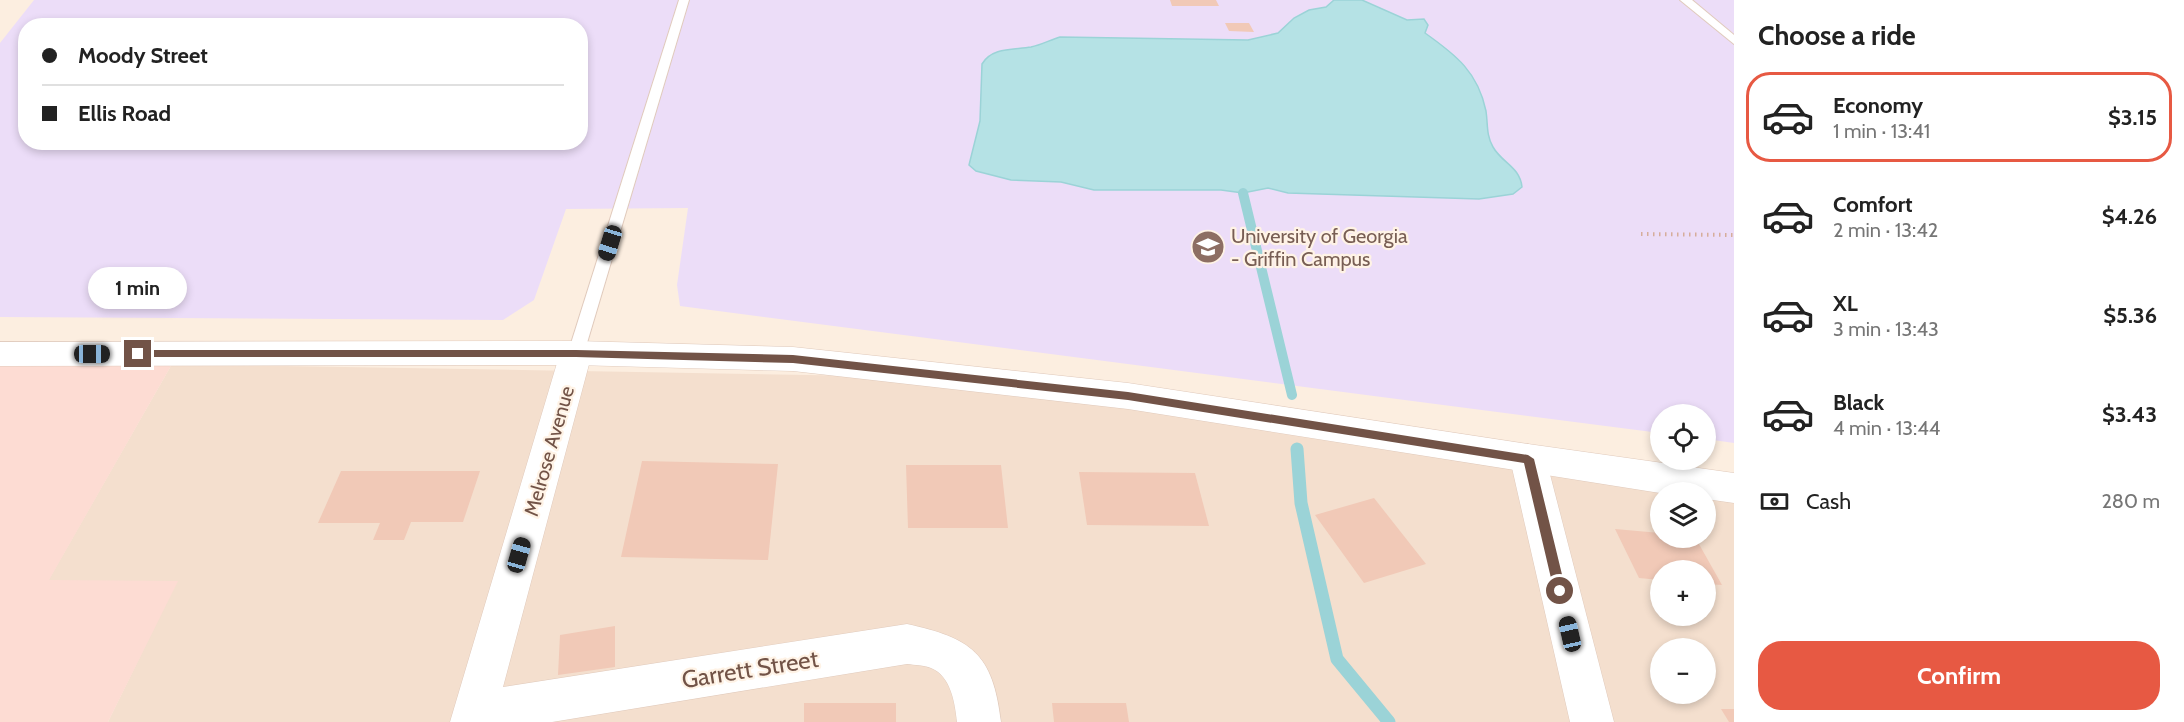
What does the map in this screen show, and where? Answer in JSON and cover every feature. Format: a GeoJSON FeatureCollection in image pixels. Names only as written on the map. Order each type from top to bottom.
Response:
{"type":"FeatureCollection","features":[{"type":"Feature","properties":{"kind":"street"},"geometry":{"type":"LineString","coordinates":[[0,354],[576,353],[793,359],[1128,396],[1528,459],[1734,488]]}},
{"type":"Feature","properties":{"kind":"street","name":"Melrose Avenue"},"geometry":{"type":"LineString","coordinates":[[474,717],[576,353]]}},
{"type":"Feature","properties":{"kind":"street"},"geometry":{"type":"LineString","coordinates":[[1528,459],[1592,722]]}},
{"type":"Feature","properties":{"kind":"street","name":"Garrett Street"},"geometry":{"type":"LineString","coordinates":[[474,717],[908,644],[947,654],[965,673],[977,698],[979,722]]}},
{"type":"Feature","properties":{"kind":"lane"},"geometry":{"type":"LineString","coordinates":[[576,353],[684,0]]}},
{"type":"Feature","properties":{"kind":"lane"},"geometry":{"type":"LineString","coordinates":[[1685,0],[1734,41]]}},
{"type":"Feature","properties":{"kind":"path"},"geometry":{"type":"LineString","coordinates":[[1641,234],[1734,234]]}},
{"type":"Feature","properties":{"kind":"shaded area","name":"University of Georgia - Griffin Campus"},"geometry":{"type":"Polygon","coordinates":[[[34,0],[1734,0],[1734,443],[1716,440],[1716,404],[1650,404],[1650,432],[680,306],[677,285],[688,208],[566,209],[534,300],[503,320],[0,317],[0,43],[18,20],[18,150],[588,150],[588,18],[20,18],[34,0]]]}},
{"type":"Feature","properties":{"kind":"shaded area"},"geometry":{"type":"Polygon","coordinates":[[[0,361],[172,364],[49,580],[178,581],[108,722],[0,722],[0,361]]]}},
{"type":"Feature","properties":{"kind":"shaded area"},"geometry":{"type":"Polygon","coordinates":[[[172,364],[1098,380],[1682,482],[1650,482],[1650,548],[1716,548],[1716,488],[1734,491],[1734,722],[108,722],[177,581],[48,581],[172,364]]]}},
{"type":"Feature","properties":{"kind":"water"},"geometry":{"type":"Polygon","coordinates":[[[1334,0],[1362,0],[1407,20],[1424,19],[1428,25],[1425,33],[1456,57],[1477,85],[1486,111],[1491,143],[1518,175],[1522,187],[1513,194],[1479,199],[1288,193],[1268,188],[1243,193],[1221,190],[1094,190],[1061,182],[1011,180],[976,171],[969,165],[980,121],[982,64],[997,52],[1035,46],[1060,37],[1248,40],[1278,33],[1294,18],[1309,10],[1326,7],[1334,0]]]}},
{"type":"Feature","properties":{"kind":"building"},"geometry":{"type":"Polygon","coordinates":[[[1170,0],[1216,0],[1219,6],[1172,6],[1170,0]]]}},
{"type":"Feature","properties":{"kind":"building"},"geometry":{"type":"Polygon","coordinates":[[[1225,23],[1249,23],[1254,32],[1229,31],[1225,23]]]}},
{"type":"Feature","properties":{"kind":"building"},"geometry":{"type":"Polygon","coordinates":[[[642,461],[778,464],[768,560],[621,557],[642,461]]]}},
{"type":"Feature","properties":{"kind":"building"},"geometry":{"type":"Polygon","coordinates":[[[906,465],[1001,465],[1008,528],[908,528],[906,465]]]}},
{"type":"Feature","properties":{"kind":"building"},"geometry":{"type":"Polygon","coordinates":[[[341,471],[480,471],[463,522],[411,522],[404,540],[373,540],[380,523],[318,523],[341,471]]]}},
{"type":"Feature","properties":{"kind":"building"},"geometry":{"type":"Polygon","coordinates":[[[1079,472],[1195,473],[1209,526],[1087,525],[1079,472]]]}},
{"type":"Feature","properties":{"kind":"building"},"geometry":{"type":"Polygon","coordinates":[[[1374,498],[1426,564],[1364,583],[1315,515],[1374,498]]]}},
{"type":"Feature","properties":{"kind":"building"},"geometry":{"type":"Polygon","coordinates":[[[1615,529],[1650,532],[1650,548],[1701,548],[1708,560],[1650,560],[1650,579],[1639,578],[1615,529]]]}},
{"type":"Feature","properties":{"kind":"building"},"geometry":{"type":"Polygon","coordinates":[[[1716,574],[1722,585],[1716,585],[1716,574]]]}},
{"type":"Feature","properties":{"kind":"building"},"geometry":{"type":"Polygon","coordinates":[[[615,626],[615,667],[558,675],[560,635],[615,626]]]}},
{"type":"Feature","properties":{"kind":"building"},"geometry":{"type":"Polygon","coordinates":[[[804,703],[896,703],[896,722],[804,722],[804,703]]]}},
{"type":"Feature","properties":{"kind":"building"},"geometry":{"type":"Polygon","coordinates":[[[1052,703],[1126,703],[1129,722],[1054,722],[1052,703]]]}},
{"type":"Feature","properties":{"kind":"building"},"geometry":{"type":"Polygon","coordinates":[[[1721,709],[1734,709],[1734,722],[1729,722],[1721,709]]]}},
{"type":"Feature","properties":{"kind":"waterway"},"geometry":{"type":"LineString","coordinates":[[1243,193],[1292,395]]}},
{"type":"Feature","properties":{"kind":"waterway"},"geometry":{"type":"LineString","coordinates":[[1297,449],[1301,503],[1337,659],[1389,722]]}},
{"type":"Feature","properties":{"kind":"place","name":"University of Georgia - Griffin Campus"},"geometry":{"type":"Point","coordinates":[1208,247]}},
{"type":"Feature","properties":{"kind":"route"},"geometry":{"type":"LineString","coordinates":[[138,354],[576,353],[793,359],[1128,396],[1528,459],[1560,591]]}}]}
